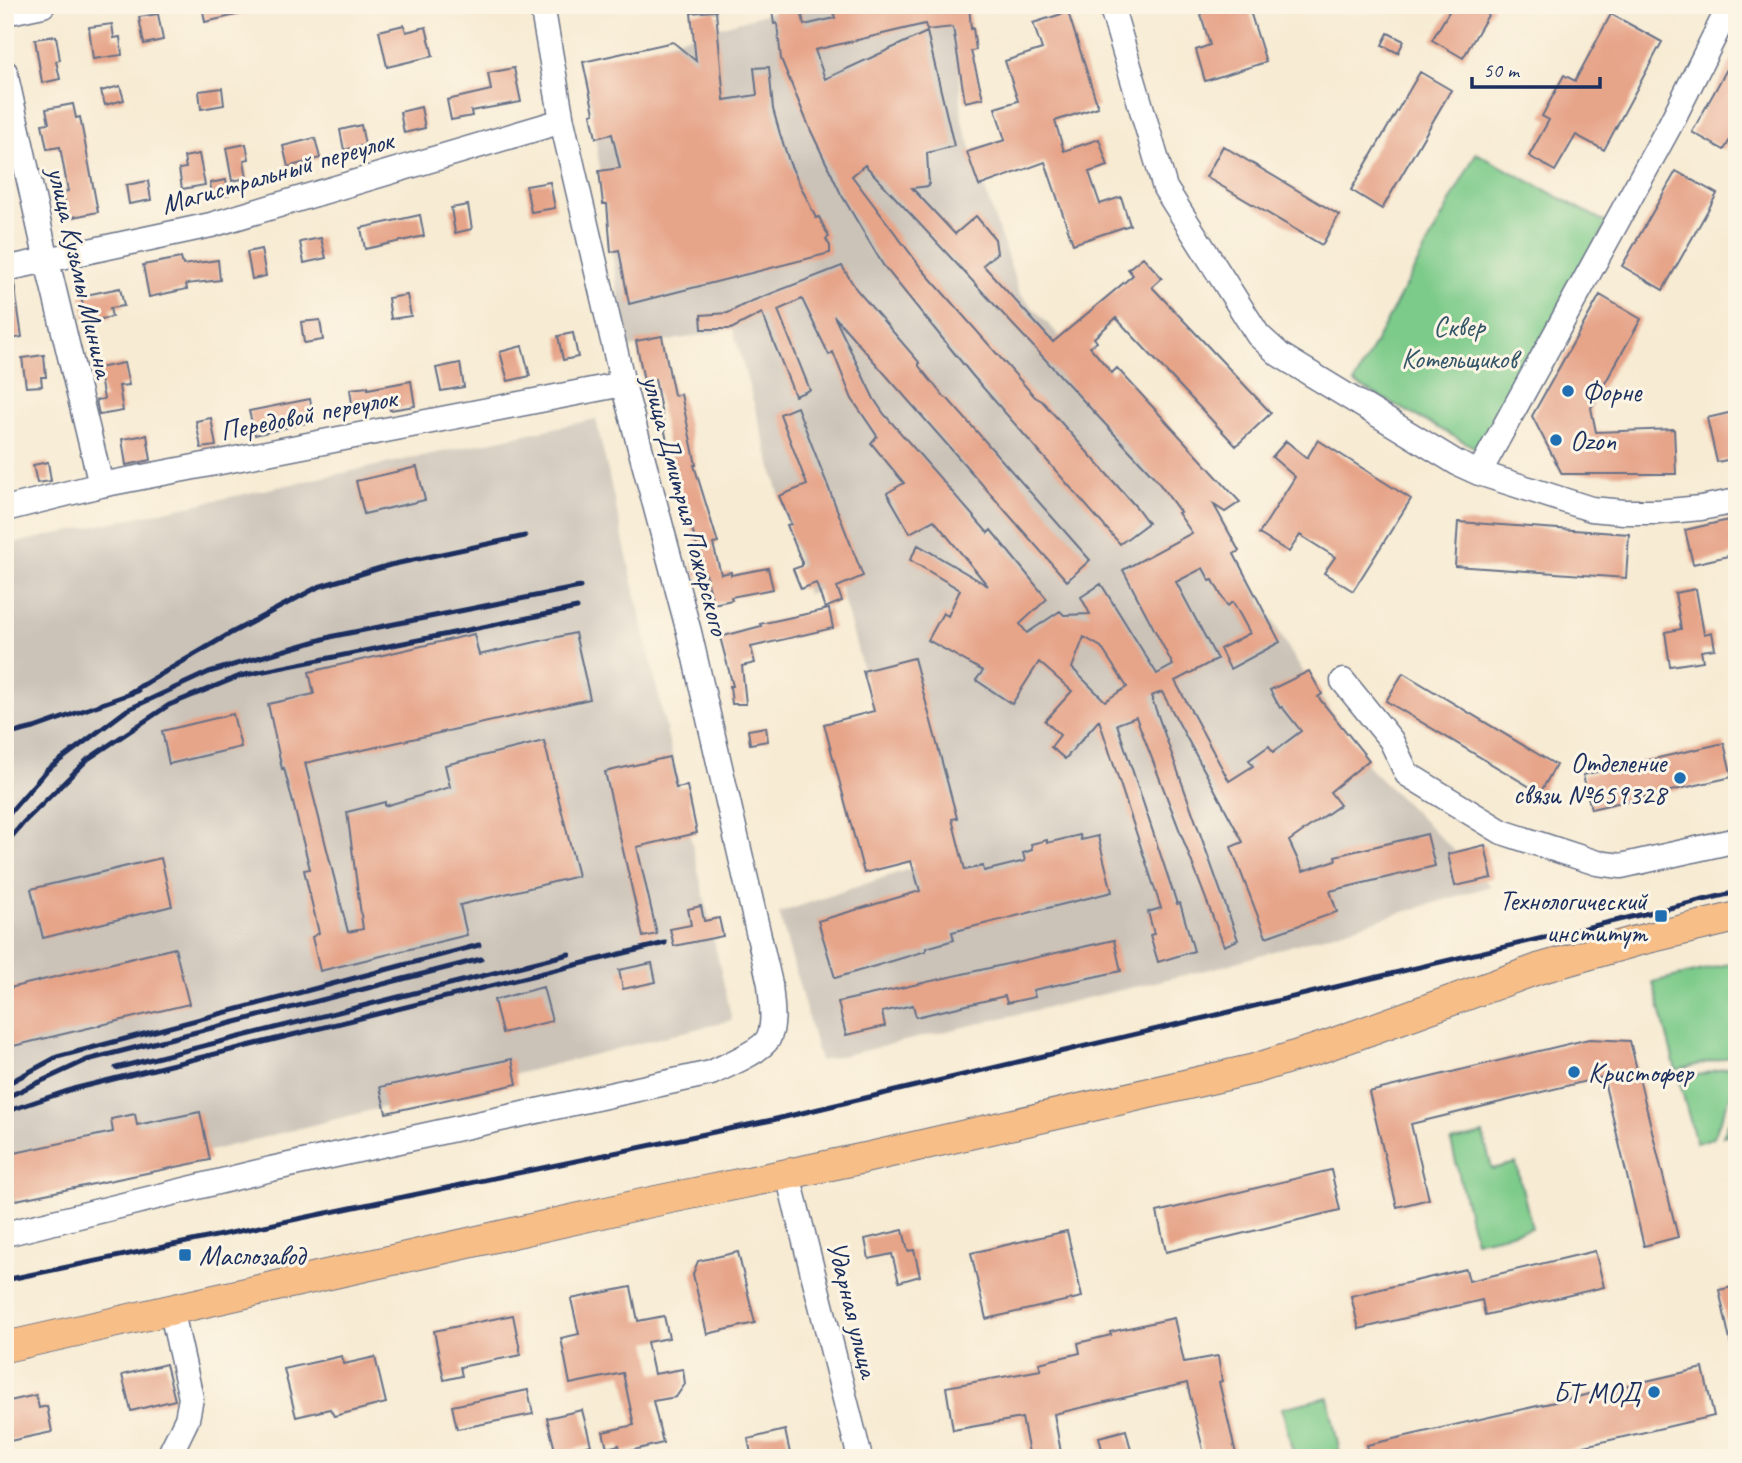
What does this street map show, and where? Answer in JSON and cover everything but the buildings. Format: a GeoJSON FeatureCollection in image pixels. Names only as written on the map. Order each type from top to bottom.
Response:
{"type":"FeatureCollection","features":[{"type":"Feature","properties":{"kind":"main road"},"geometry":{"type":"LineString","coordinates":[[5,1347],[651,1202],[788,1175],[1116,1102],[1254,1069],[1323,1047],[1538,969],[1636,941],[1737,917]]}},
{"type":"Feature","properties":{"kind":"street"},"geometry":{"type":"LineString","coordinates":[[5,13],[43,5]]}},
{"type":"Feature","properties":{"kind":"street","name":"улица Дмитрия Пожарского"},"geometry":{"type":"LineString","coordinates":[[5,1234],[271,1169],[711,1073],[768,1039],[771,1020],[770,984],[689,632],[623,384],[562,121],[542,5]]}},
{"type":"Feature","properties":{"kind":"street"},"geometry":{"type":"LineString","coordinates":[[1111,5],[1165,188],[1258,335],[1280,355],[1457,463],[1479,473],[1591,509],[1657,512],[1737,501]]}},
{"type":"Feature","properties":{"kind":"street"},"geometry":{"type":"LineString","coordinates":[[1479,473],[1670,125],[1730,5]]}},
{"type":"Feature","properties":{"kind":"street","name":"улица Кузьмы Минина"},"geometry":{"type":"LineString","coordinates":[[5,72],[101,485]]}},
{"type":"Feature","properties":{"kind":"street","name":"Магистральный переулок"},"geometry":{"type":"LineString","coordinates":[[5,269],[211,225],[562,121]]}},
{"type":"Feature","properties":{"kind":"street","name":"Передовой переулок"},"geometry":{"type":"LineString","coordinates":[[5,509],[101,485],[623,384]]}},
{"type":"Feature","properties":{"kind":"street"},"geometry":{"type":"LineString","coordinates":[[1343,681],[1391,740],[1407,774],[1502,832],[1597,863],[1621,866],[1737,840]]}},
{"type":"Feature","properties":{"kind":"street","name":"Ударная улица"},"geometry":{"type":"LineString","coordinates":[[788,1175],[860,1458]]}},
{"type":"Feature","properties":{"kind":"street"},"geometry":{"type":"LineString","coordinates":[[168,1458],[187,1419],[191,1398],[171,1308]]}},
{"type":"Feature","properties":{"kind":"shaded area"},"geometry":{"type":"Polygon","coordinates":[[[796,5],[956,5],[962,121],[1020,294],[1187,471],[1296,661],[1372,771],[1491,886],[1223,966],[820,1061],[779,913],[918,866],[839,584],[807,594],[733,329],[626,349],[585,66],[796,5]]]}},
{"type":"Feature","properties":{"kind":"shaded area","name":"Маслозавод"},"geometry":{"type":"Polygon","coordinates":[[[596,419],[732,1020],[5,1202],[5,545],[596,419]]]}},
{"type":"Feature","properties":{"kind":"green space","name":"Сквер Котельщиков"},"geometry":{"type":"Polygon","coordinates":[[[1476,153],[1607,223],[1485,453],[1354,383],[1476,153]]]}},
{"type":"Feature","properties":{"kind":"green space"},"geometry":{"type":"Polygon","coordinates":[[[1737,962],[1737,1055],[1676,1070],[1653,982],[1737,962]]]}},
{"type":"Feature","properties":{"kind":"green space"},"geometry":{"type":"Polygon","coordinates":[[[1737,1065],[1737,1080],[1713,1138],[1696,1143],[1679,1080],[1737,1065]]]}},
{"type":"Feature","properties":{"kind":"green space"},"geometry":{"type":"Polygon","coordinates":[[[1737,1102],[1737,1132],[1723,1136],[1737,1102]]]}},
{"type":"Feature","properties":{"kind":"green space"},"geometry":{"type":"Polygon","coordinates":[[[1483,1134],[1492,1169],[1516,1163],[1532,1228],[1475,1241],[1451,1142],[1483,1134]]]}},
{"type":"Feature","properties":{"kind":"green space"},"geometry":{"type":"Polygon","coordinates":[[[1328,1397],[1341,1458],[1294,1458],[1282,1408],[1328,1397]]]}},
{"type":"Feature","properties":{"kind":"railway"},"geometry":{"type":"LineString","coordinates":[[129,693],[231,633],[318,587],[390,565],[525,536]]}},
{"type":"Feature","properties":{"kind":"railway"},"geometry":{"type":"LineString","coordinates":[[5,818],[47,770],[127,710],[209,672],[334,636],[580,587]]}},
{"type":"Feature","properties":{"kind":"railway"},"geometry":{"type":"LineString","coordinates":[[5,844],[88,759],[169,705],[240,676],[577,608]]}},
{"type":"Feature","properties":{"kind":"railway"},"geometry":{"type":"LineString","coordinates":[[5,735],[34,728],[138,691]]}},
{"type":"Feature","properties":{"kind":"railway"},"geometry":{"type":"LineString","coordinates":[[5,1280],[772,1120],[1737,892]]}},
{"type":"Feature","properties":{"kind":"railway"},"geometry":{"type":"LineString","coordinates":[[5,1112],[73,1089],[665,943]]}},
{"type":"Feature","properties":{"kind":"railway"},"geometry":{"type":"LineString","coordinates":[[5,1085],[57,1057],[479,945]]}},
{"type":"Feature","properties":{"kind":"railway"},"geometry":{"type":"LineString","coordinates":[[116,1068],[569,954]]}},
{"type":"Feature","properties":{"kind":"railway"},"geometry":{"type":"LineString","coordinates":[[5,1098],[87,1060],[481,959]]}},
{"type":"Feature","properties":{"kind":"place","name":"Форне"},"geometry":{"type":"Point","coordinates":[1568,391]}},
{"type":"Feature","properties":{"kind":"place","name":"Ozon"},"geometry":{"type":"Point","coordinates":[1556,440]}},
{"type":"Feature","properties":{"kind":"place","name":"Отделение связи №659328"},"geometry":{"type":"Point","coordinates":[1680,778]}},
{"type":"Feature","properties":{"kind":"place","name":"Технологический институт"},"geometry":{"type":"Point","coordinates":[1661,916]}},
{"type":"Feature","properties":{"kind":"place","name":"Кристофер"},"geometry":{"type":"Point","coordinates":[1574,1072]}},
{"type":"Feature","properties":{"kind":"place","name":"Маслозавод"},"geometry":{"type":"Point","coordinates":[185,1255]}},
{"type":"Feature","properties":{"kind":"place","name":"БТ МОД"},"geometry":{"type":"Point","coordinates":[1654,1392]}}]}
